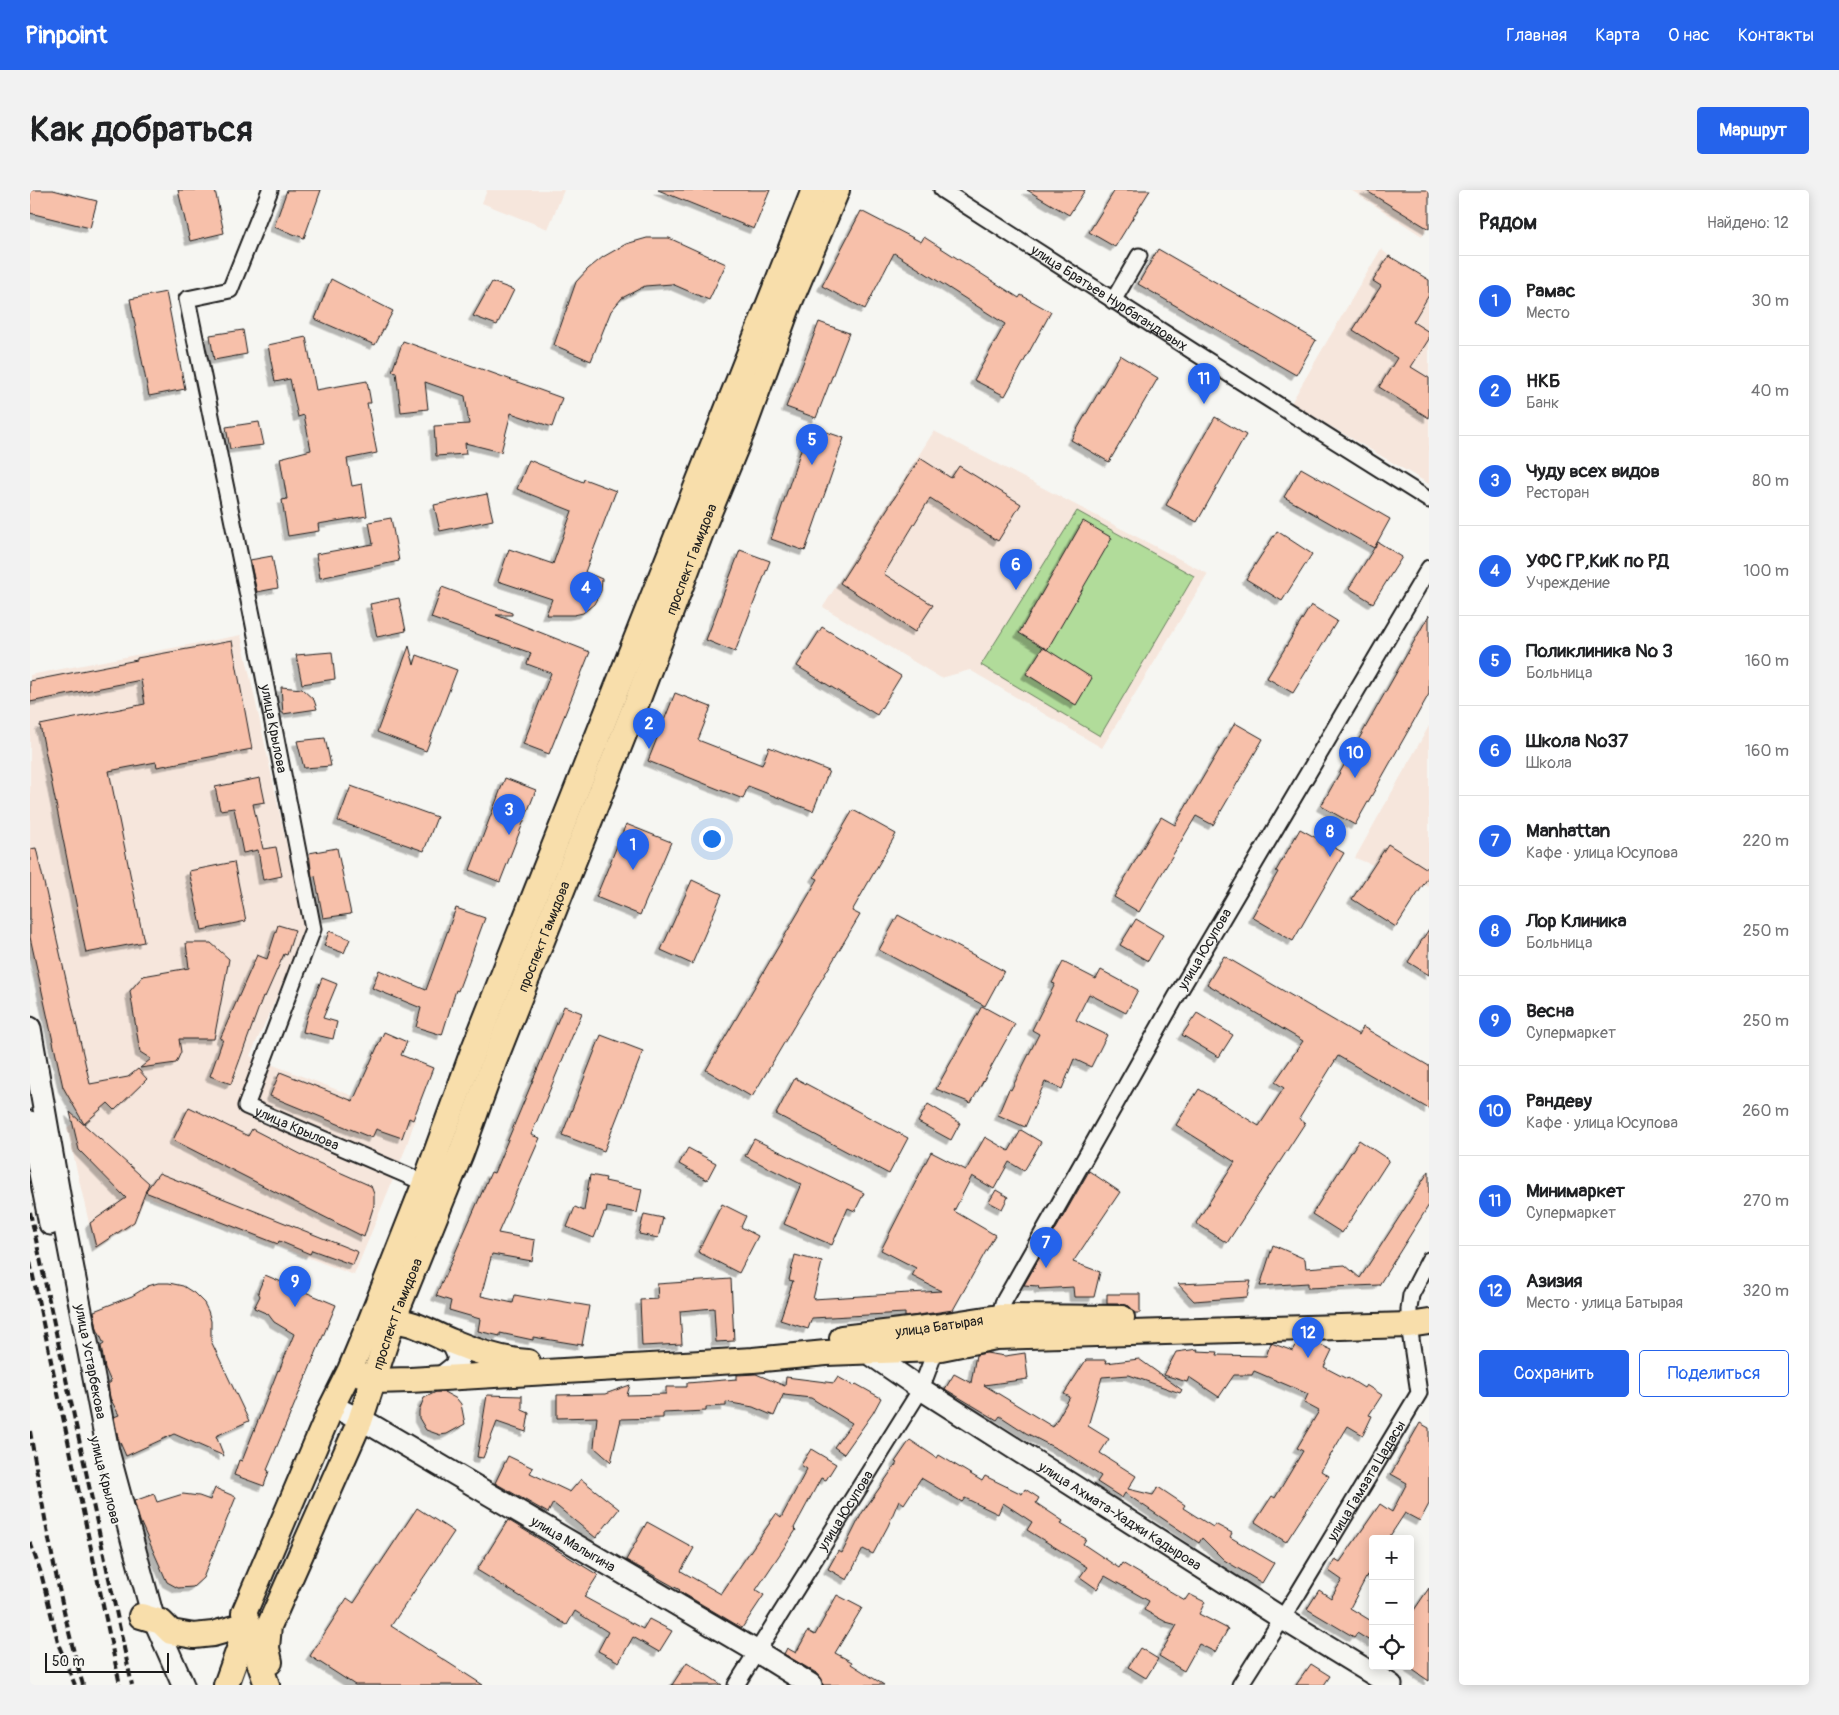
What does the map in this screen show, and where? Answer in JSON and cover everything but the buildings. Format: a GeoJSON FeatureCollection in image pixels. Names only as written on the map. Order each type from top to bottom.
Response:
{"type":"FeatureCollection","features":[{"type":"Feature","properties":{"kind":"main road","name":"проспект Гамидова"},"geometry":{"type":"LineString","coordinates":[[278,1685],[272,1673],[268,1648],[269,1626],[366,1423],[382,1321],[425,1183],[473,1052],[814,190]]}},
{"type":"Feature","properties":{"kind":"main road","name":"проспект Гамидова"},"geometry":{"type":"LineString","coordinates":[[226,1685],[246,1618],[332,1406],[350,1370],[382,1321],[461,1153],[495,1059],[638,699],[705,522],[743,430],[789,304],[837,190]]}},
{"type":"Feature","properties":{"kind":"main road","name":"улица Устарбекова"},"geometry":{"type":"LineString","coordinates":[[30,1028],[63,1217],[108,1451],[147,1618],[183,1685]]}},
{"type":"Feature","properties":{"kind":"main road","name":"улица Крылова"},"geometry":{"type":"LineString","coordinates":[[30,1122],[75,1356],[108,1497],[170,1685]]}},
{"type":"Feature","properties":{"kind":"main road","name":"улица Батырая"},"geometry":{"type":"LineString","coordinates":[[374,1381],[753,1360],[826,1353],[865,1344],[935,1338],[998,1327],[1174,1318],[1419,1316]]}},
{"type":"Feature","properties":{"kind":"main road","name":"улица Батырая"},"geometry":{"type":"LineString","coordinates":[[382,1321],[422,1326],[452,1342],[499,1358],[514,1361],[544,1362],[752,1351],[827,1341],[835,1338],[865,1344]]}},
{"type":"Feature","properties":{"kind":"main road"},"geometry":{"type":"LineString","coordinates":[[442,1377],[456,1366],[459,1357],[452,1342]]}},
{"type":"Feature","properties":{"kind":"main road","name":"улица Ахмата-Хаджи Кадырова"},"geometry":{"type":"LineString","coordinates":[[865,1344],[921,1389],[1283,1619],[1391,1685]]}},
{"type":"Feature","properties":{"kind":"main road"},"geometry":{"type":"LineString","coordinates":[[350,1370],[374,1381]]}},
{"type":"Feature","properties":{"kind":"main road","name":"улица Малыгина"},"geometry":{"type":"LineString","coordinates":[[332,1406],[366,1423],[811,1685]]}},
{"type":"Feature","properties":{"kind":"main road"},"geometry":{"type":"LineString","coordinates":[[147,1618],[161,1622],[171,1632],[194,1636],[213,1634],[246,1618],[260,1653],[259,1662],[266,1685]]}},
{"type":"Feature","properties":{"kind":"street","name":"улица Крылова"},"geometry":{"type":"LineString","coordinates":[[270,190],[230,290],[187,299],[253,620],[313,929],[246,1106],[425,1183]]}},
{"type":"Feature","properties":{"kind":"street","name":"улица Братьев Нурбагандовых"},"geometry":{"type":"LineString","coordinates":[[942,190],[1113,301],[1429,500]]}},
{"type":"Feature","properties":{"kind":"street"},"geometry":{"type":"LineString","coordinates":[[1113,301],[1139,256]]}},
{"type":"Feature","properties":{"kind":"street","name":"улица Юсупова"},"geometry":{"type":"LineString","coordinates":[[998,1327],[1003,1303],[1176,997],[1429,568]]}},
{"type":"Feature","properties":{"kind":"street"},"geometry":{"type":"LineString","coordinates":[[473,1052],[495,1059]]}},
{"type":"Feature","properties":{"kind":"street","name":"улица Гамзата Цадасы"},"geometry":{"type":"LineString","coordinates":[[1240,1685],[1424,1396],[1419,1316],[1411,1295],[1429,1260]]}},
{"type":"Feature","properties":{"kind":"street","name":"улица Юсупова"},"geometry":{"type":"LineString","coordinates":[[736,1685],[921,1389],[935,1338]]}},
{"type":"Feature","properties":{"kind":"shaded area"},"geometry":{"type":"Polygon","coordinates":[[[487,190],[564,190],[548,229],[482,203],[487,190]]]}},
{"type":"Feature","properties":{"kind":"shaded area"},"geometry":{"type":"Polygon","coordinates":[[[1351,190],[1429,190],[1429,225],[1422,236],[1351,190]]]}},
{"type":"Feature","properties":{"kind":"shaded area"},"geometry":{"type":"Polygon","coordinates":[[[1381,249],[1389,256],[1429,280],[1429,484],[1291,403],[1381,249]]]}},
{"type":"Feature","properties":{"kind":"shaded area"},"geometry":{"type":"Polygon","coordinates":[[[934,431],[1208,574],[1102,748],[970,670],[941,678],[823,607],[934,431]]]}},
{"type":"Feature","properties":{"kind":"shaded area"},"geometry":{"type":"Polygon","coordinates":[[[241,635],[306,933],[250,1056],[415,1120],[405,1150],[354,1275],[146,1196],[134,1224],[95,1249],[67,1128],[78,1119],[83,1122],[62,1089],[30,951],[30,675],[241,635]]]}},
{"type":"Feature","properties":{"kind":"shaded area"},"geometry":{"type":"Polygon","coordinates":[[[1429,726],[1429,887],[1355,858],[1429,726]]]}},
{"type":"Feature","properties":{"kind":"green space"},"geometry":{"type":"Polygon","coordinates":[[[1077,511],[1194,576],[1100,736],[981,665],[1077,511]]]}},
{"type":"Feature","properties":{"kind":"railway"},"geometry":{"type":"LineString","coordinates":[[30,1212],[132,1685]]}},
{"type":"Feature","properties":{"kind":"railway"},"geometry":{"type":"LineString","coordinates":[[30,1262],[120,1685]]}},
{"type":"Feature","properties":{"kind":"railway"},"geometry":{"type":"LineString","coordinates":[[30,1431],[59,1591],[83,1685]]}},
{"type":"Feature","properties":{"kind":"railway"},"geometry":{"type":"LineString","coordinates":[[30,1542],[41,1573],[59,1646],[75,1685]]}},
{"type":"Feature","properties":{"kind":"place","name":"Минимаркет"},"geometry":{"type":"Point","coordinates":[1204,404]}},
{"type":"Feature","properties":{"kind":"place","name":"Поликлиника № 3"},"geometry":{"type":"Point","coordinates":[812,465]}},
{"type":"Feature","properties":{"kind":"place","name":"Школа №37"},"geometry":{"type":"Point","coordinates":[1016,590]}},
{"type":"Feature","properties":{"kind":"place","name":"УФС ГР,КиК по РД"},"geometry":{"type":"Point","coordinates":[586,613]}},
{"type":"Feature","properties":{"kind":"place","name":"НКБ"},"geometry":{"type":"Point","coordinates":[649,749]}},
{"type":"Feature","properties":{"kind":"place","name":"Рандеву"},"geometry":{"type":"Point","coordinates":[1355,778]}},
{"type":"Feature","properties":{"kind":"place","name":"Чуду всех видов"},"geometry":{"type":"Point","coordinates":[509,835]}},
{"type":"Feature","properties":{"kind":"place","name":"Лор Клиника"},"geometry":{"type":"Point","coordinates":[1330,857]}},
{"type":"Feature","properties":{"kind":"place","name":"Рамас"},"geometry":{"type":"Point","coordinates":[633,870]}},
{"type":"Feature","properties":{"kind":"place","name":"Manhattan"},"geometry":{"type":"Point","coordinates":[1046,1268]}},
{"type":"Feature","properties":{"kind":"place","name":"Весна"},"geometry":{"type":"Point","coordinates":[295,1307]}},
{"type":"Feature","properties":{"kind":"place","name":"Азизия"},"geometry":{"type":"Point","coordinates":[1308,1358]}}]}
